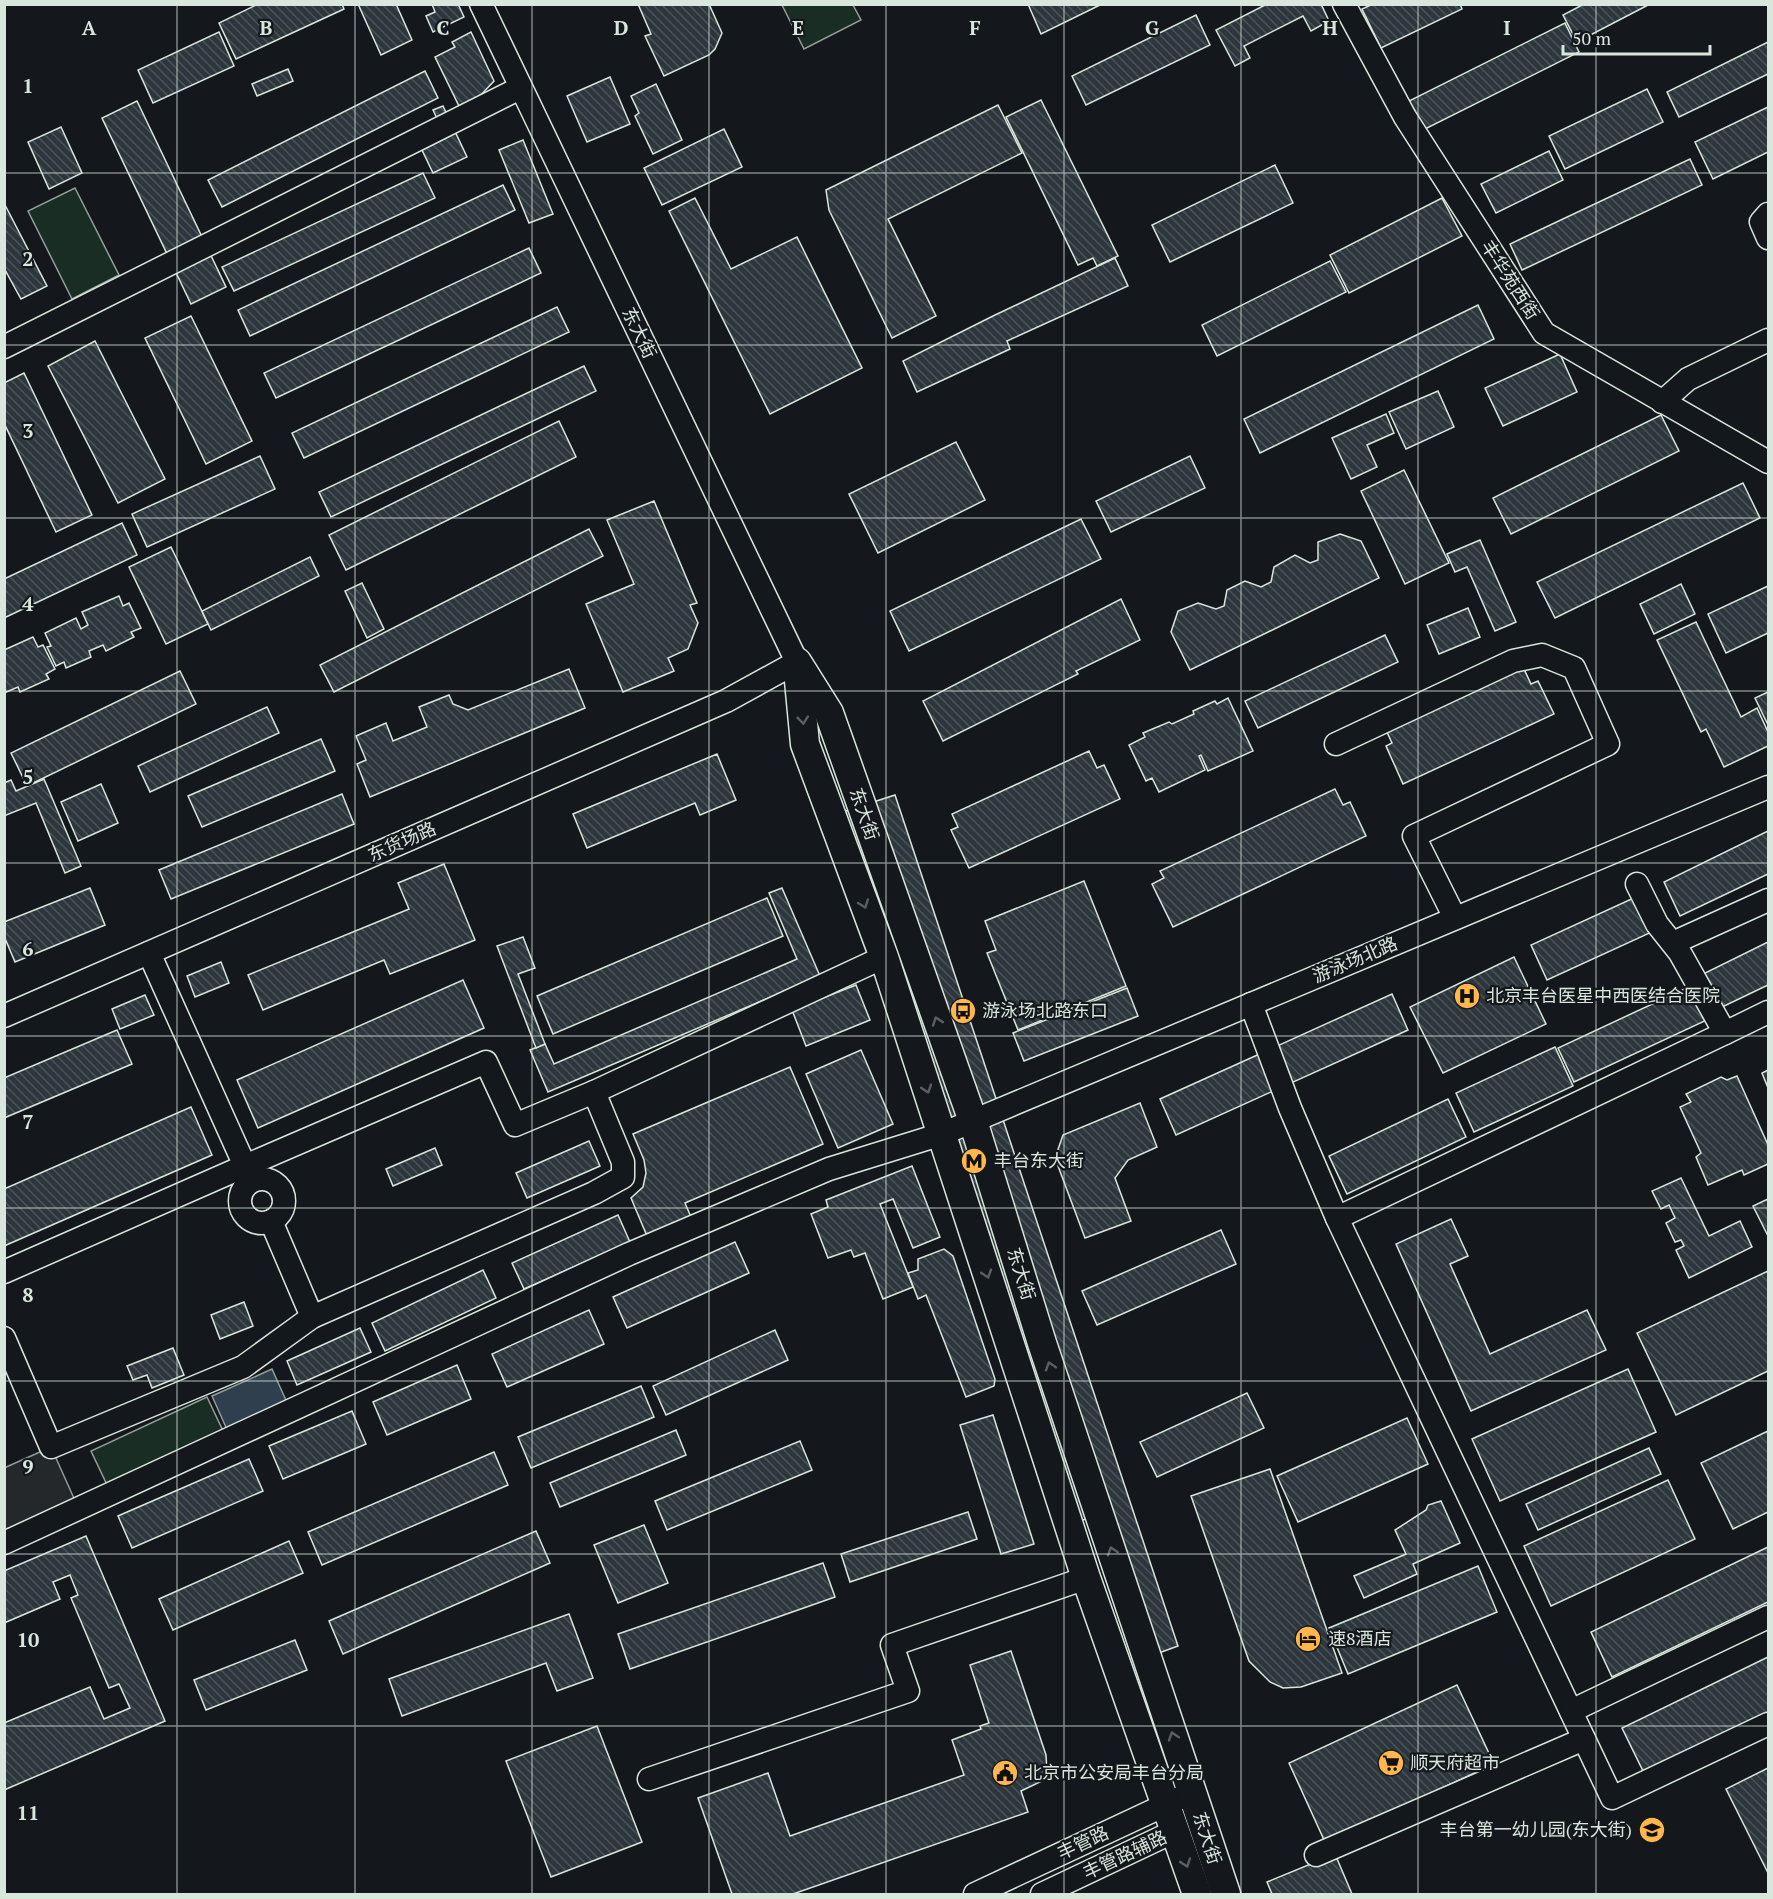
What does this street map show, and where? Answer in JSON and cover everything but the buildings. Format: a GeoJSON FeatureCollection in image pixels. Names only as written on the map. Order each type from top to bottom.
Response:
{"type":"FeatureCollection","features":[{"type":"Feature","properties":{"kind":"main road","name":"东大街"},"geometry":{"type":"LineString","coordinates":[[797,662],[805,744],[884,957],[1086,1578],[1197,1894]]}},
{"type":"Feature","properties":{"kind":"main road","name":"东大街"},"geometry":{"type":"LineString","coordinates":[[797,662],[829,713],[973,1121],[1042,1343],[1226,1894]]}},
{"type":"Feature","properties":{"kind":"street","name":"东大街"},"geometry":{"type":"LineString","coordinates":[[482,4],[520,88],[797,662]]}},
{"type":"Feature","properties":{"kind":"street","name":"丰华苑西街"},"geometry":{"type":"LineString","coordinates":[[1344,4],[1405,117],[1544,333],[1768,462]]}},
{"type":"Feature","properties":{"kind":"street"},"geometry":{"type":"LineString","coordinates":[[4,347],[520,88]]}},
{"type":"Feature","properties":{"kind":"street"},"geometry":{"type":"LineString","coordinates":[[1768,214],[1761,222],[1768,238]]}},
{"type":"Feature","properties":{"kind":"street"},"geometry":{"type":"LineString","coordinates":[[1662,402],[1688,379],[1768,340]]}},
{"type":"Feature","properties":{"kind":"street"},"geometry":{"type":"LineString","coordinates":[[1336,744],[1513,661],[1542,656],[1574,668],[1608,744],[1414,836],[1455,918]]}},
{"type":"Feature","properties":{"kind":"street","name":"东货场路"},"geometry":{"type":"LineString","coordinates":[[4,1016],[726,701],[797,662]]}},
{"type":"Feature","properties":{"kind":"street","name":"游泳场北路"},"geometry":{"type":"LineString","coordinates":[[4,1543],[629,1254],[829,1169],[942,1134],[1768,787]]}},
{"type":"Feature","properties":{"kind":"street"},"geometry":{"type":"LineString","coordinates":[[1637,884],[1657,924],[1680,952],[1725,1033]]}},
{"type":"Feature","properties":{"kind":"street"},"geometry":{"type":"LineString","coordinates":[[1673,943],[1768,900]]}},
{"type":"Feature","properties":{"kind":"street"},"geometry":{"type":"LineString","coordinates":[[149,953],[248,1174],[240,1196],[242,1212],[254,1222],[261,1224],[271,1221],[280,1214],[283,1208],[284,1194],[269,1180],[248,1174]]}},
{"type":"Feature","properties":{"kind":"street"},"geometry":{"type":"LineString","coordinates":[[4,1272],[248,1174],[486,1062],[515,1125],[594,1092],[884,957]]}},
{"type":"Feature","properties":{"kind":"street"},"geometry":{"type":"LineString","coordinates":[[1251,1004],[1290,1107],[1337,1218],[1612,1798],[1768,1724]]}},
{"type":"Feature","properties":{"kind":"street"},"geometry":{"type":"LineString","coordinates":[[1337,1218],[1768,1012]]}},
{"type":"Feature","properties":{"kind":"street"},"geometry":{"type":"LineString","coordinates":[[4,1338],[51,1447],[243,1367],[312,1317],[594,1193],[623,1177],[623,1162],[594,1092]]}},
{"type":"Feature","properties":{"kind":"street"},"geometry":{"type":"LineString","coordinates":[[271,1221],[312,1317]]}},
{"type":"Feature","properties":{"kind":"street"},"geometry":{"type":"LineString","coordinates":[[649,1779],[908,1691],[892,1645],[1086,1578]]}},
{"type":"Feature","properties":{"kind":"street"},"geometry":{"type":"LineString","coordinates":[[1571,1710],[1768,1617]]}},
{"type":"Feature","properties":{"kind":"street"},"geometry":{"type":"LineString","coordinates":[[1316,1855],[1584,1739]]}},
{"type":"Feature","properties":{"kind":"street","name":"丰管路"},"geometry":{"type":"LineString","coordinates":[[975,1894],[1192,1792]]}},
{"type":"Feature","properties":{"kind":"street","name":"丰管路辅路"},"geometry":{"type":"LineString","coordinates":[[1042,1894],[1175,1832]]}},
{"type":"Feature","properties":{"kind":"green space"},"geometry":{"type":"Polygon","coordinates":[[[782,5],[853,5],[861,20],[804,49],[782,5]]]}},
{"type":"Feature","properties":{"kind":"green space"},"geometry":{"type":"Polygon","coordinates":[[[75,188],[119,275],[72,299],[28,211],[75,188]]]}},
{"type":"Feature","properties":{"kind":"green space"},"geometry":{"type":"Polygon","coordinates":[[[207,1397],[225,1435],[109,1489],[91,1451],[207,1397]]]}},
{"type":"Feature","properties":{"kind":"shaded area"},"geometry":{"type":"Polygon","coordinates":[[[51,1447],[77,1505],[5,1537],[4,1468],[51,1447]]]}},
{"type":"Feature","properties":{"kind":"water"},"geometry":{"type":"Polygon","coordinates":[[[272,1369],[289,1407],[229,1434],[212,1396],[272,1369]]]}},
{"type":"Feature","properties":{"kind":"place","name":"北京丰台医星中西医结合医院"},"geometry":{"type":"Point","coordinates":[1467,996]}},
{"type":"Feature","properties":{"kind":"place","name":"游泳场北路东口"},"geometry":{"type":"Point","coordinates":[963,1011]}},
{"type":"Feature","properties":{"kind":"place","name":"丰台东大街"},"geometry":{"type":"Point","coordinates":[974,1161]}},
{"type":"Feature","properties":{"kind":"place","name":"速8酒店"},"geometry":{"type":"Point","coordinates":[1308,1639]}},
{"type":"Feature","properties":{"kind":"place","name":"顺天府超市"},"geometry":{"type":"Point","coordinates":[1391,1763]}},
{"type":"Feature","properties":{"kind":"place","name":"北京市公安局丰台分局"},"geometry":{"type":"Point","coordinates":[1005,1773]}},
{"type":"Feature","properties":{"kind":"place","name":"丰台第一幼儿园(东大街)"},"geometry":{"type":"Point","coordinates":[1652,1830]}}]}
